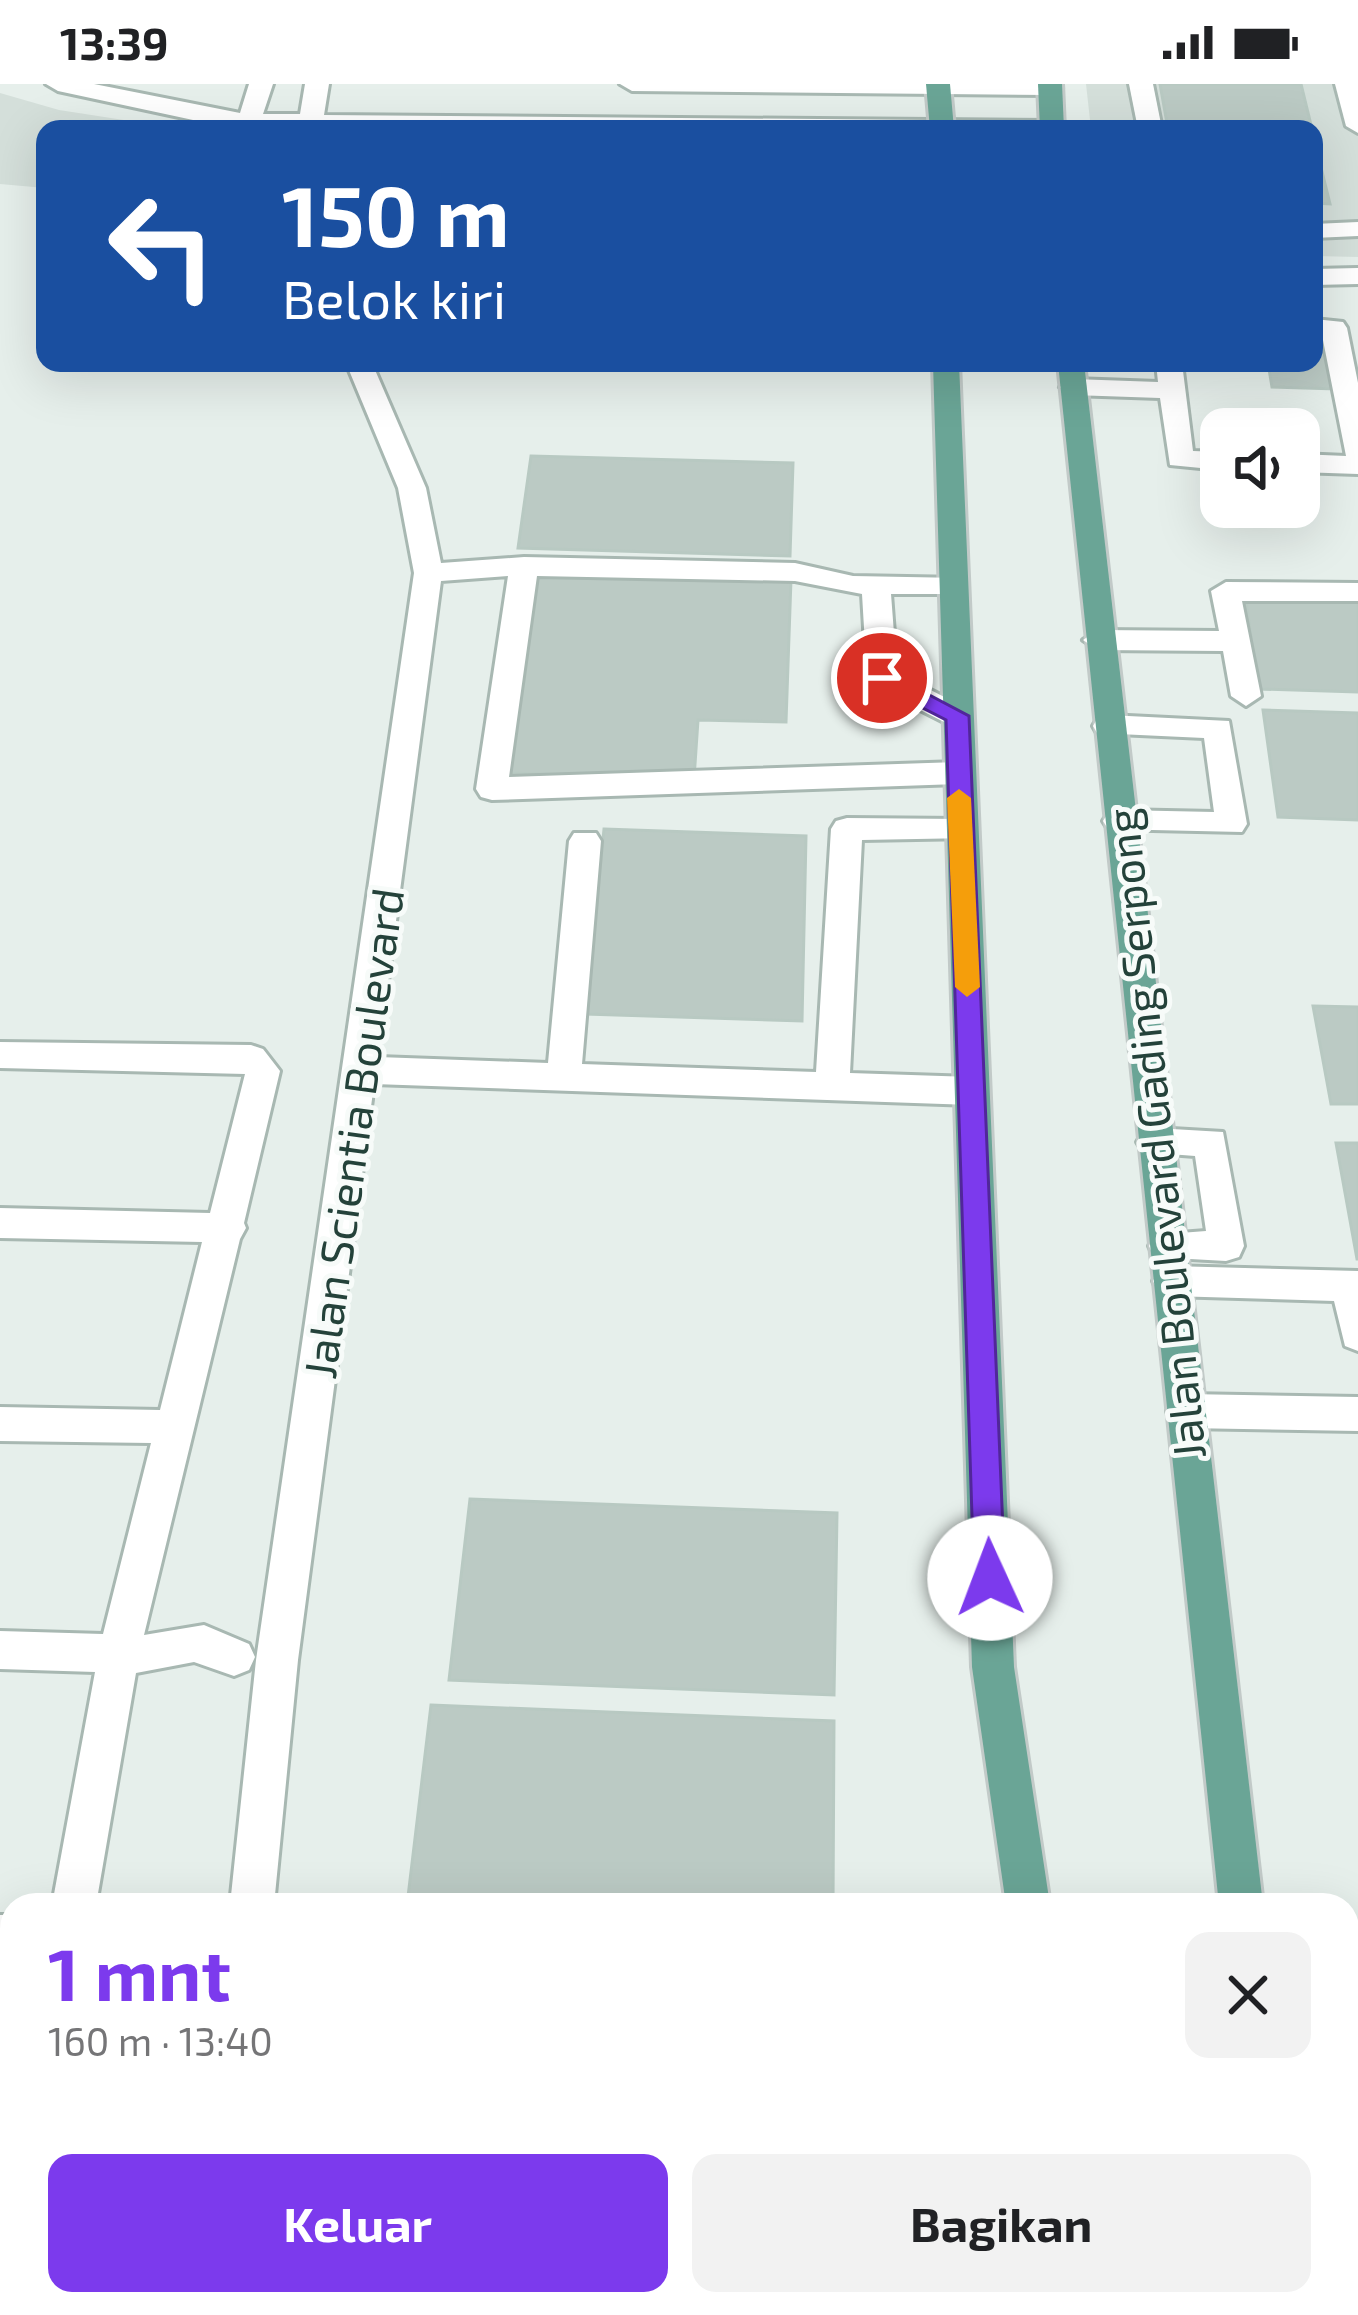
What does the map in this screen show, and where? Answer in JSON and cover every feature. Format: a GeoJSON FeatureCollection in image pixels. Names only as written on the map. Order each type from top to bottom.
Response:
{"type":"FeatureCollection","features":[{"type":"Feature","properties":{"kind":"main road"},"geometry":{"type":"LineString","coordinates":[[939,85],[942,120]]}},
{"type":"Feature","properties":{"kind":"main road"},"geometry":{"type":"LineString","coordinates":[[1050,86],[1052,120]]}},
{"type":"Feature","properties":{"kind":"main road"},"geometry":{"type":"LineString","coordinates":[[946,372],[993,1667],[1026,1893]]}},
{"type":"Feature","properties":{"kind":"main road","name":"Jalan Boulevard Gading Serpong"},"geometry":{"type":"LineString","coordinates":[[1072,375],[1240,1893]]}},
{"type":"Feature","properties":{"kind":"street"},"geometry":{"type":"LineString","coordinates":[[58,84],[224,120]]}},
{"type":"Feature","properties":{"kind":"street"},"geometry":{"type":"LineString","coordinates":[[249,120],[261,84]]}},
{"type":"Feature","properties":{"kind":"street"},"geometry":{"type":"LineString","coordinates":[[312,120],[317,84]]}},
{"type":"Feature","properties":{"kind":"street"},"geometry":{"type":"LineString","coordinates":[[632,84],[1050,86]]}},
{"type":"Feature","properties":{"kind":"street"},"geometry":{"type":"LineString","coordinates":[[1141,84],[1148,120]]}},
{"type":"Feature","properties":{"kind":"street"},"geometry":{"type":"LineString","coordinates":[[1346,84],[1358,126]]}},
{"type":"Feature","properties":{"kind":"street"},"geometry":{"type":"LineString","coordinates":[[1323,231],[1358,229]]}},
{"type":"Feature","properties":{"kind":"street"},"geometry":{"type":"LineString","coordinates":[[1323,277],[1358,276]]}},
{"type":"Feature","properties":{"kind":"street"},"geometry":{"type":"LineString","coordinates":[[1323,327],[1334,328],[1358,453]]}},
{"type":"Feature","properties":{"kind":"street","name":"Jalan Scientia Boulevard"},"geometry":{"type":"LineString","coordinates":[[254,1893],[277,1660],[428,573],[416,490],[361,372]]}},
{"type":"Feature","properties":{"kind":"street"},"geometry":{"type":"LineString","coordinates":[[1072,375],[1170,376],[1180,459],[1200,459]]}},
{"type":"Feature","properties":{"kind":"street"},"geometry":{"type":"LineString","coordinates":[[1320,464],[1358,465]]}},
{"type":"Feature","properties":{"kind":"street"},"geometry":{"type":"LineString","coordinates":[[428,573],[524,566],[795,572],[876,586],[951,585]]}},
{"type":"Feature","properties":{"kind":"street"},"geometry":{"type":"LineString","coordinates":[[524,566],[492,789],[958,773]]}},
{"type":"Feature","properties":{"kind":"street"},"geometry":{"type":"LineString","coordinates":[[876,586],[882,678],[957,716]]}},
{"type":"Feature","properties":{"kind":"street"},"geometry":{"type":"LineString","coordinates":[[1246,696],[1226,591],[1358,592]]}},
{"type":"Feature","properties":{"kind":"street"},"geometry":{"type":"LineString","coordinates":[[1098,640],[1236,641]]}},
{"type":"Feature","properties":{"kind":"street"},"geometry":{"type":"LineString","coordinates":[[1108,725],[1218,728],[1232,824],[1119,820]]}},
{"type":"Feature","properties":{"kind":"street"},"geometry":{"type":"LineString","coordinates":[[832,1086],[847,829],[960,830]]}},
{"type":"Feature","properties":{"kind":"street"},"geometry":{"type":"LineString","coordinates":[[564,1076],[585,842]]}},
{"type":"Feature","properties":{"kind":"street"},"geometry":{"type":"LineString","coordinates":[[0,1055],[251,1058],[263,1071],[178,1427],[136,1653],[77,1893]]}},
{"type":"Feature","properties":{"kind":"street"},"geometry":{"type":"LineString","coordinates":[[362,1070],[972,1091]]}},
{"type":"Feature","properties":{"kind":"street"},"geometry":{"type":"LineString","coordinates":[[1155,1142],[1211,1142],[1226,1246],[1169,1264]]}},
{"type":"Feature","properties":{"kind":"street"},"geometry":{"type":"LineString","coordinates":[[0,1223],[228,1228]]}},
{"type":"Feature","properties":{"kind":"street"},"geometry":{"type":"LineString","coordinates":[[1169,1264],[1354,1286],[1358,1335]]}},
{"type":"Feature","properties":{"kind":"street"},"geometry":{"type":"LineString","coordinates":[[1186,1411],[1358,1414]]}},
{"type":"Feature","properties":{"kind":"street"},"geometry":{"type":"LineString","coordinates":[[0,1424],[178,1427]]}},
{"type":"Feature","properties":{"kind":"street"},"geometry":{"type":"LineString","coordinates":[[0,1650],[136,1653],[167,1666],[214,1665],[234,1657],[277,1660]]}},
{"type":"Feature","properties":{"kind":"shaded area"},"geometry":{"type":"Polygon","coordinates":[[[1086,84],[1358,84],[1358,257],[1323,256],[1323,120],[1090,120],[1086,84]]]}},
{"type":"Feature","properties":{"kind":"shaded area"},"geometry":{"type":"Polygon","coordinates":[[[0,93],[59,110],[124,120],[36,120],[36,187],[0,184],[0,93]]]}},
{"type":"Feature","properties":{"kind":"building"},"geometry":{"type":"Polygon","coordinates":[[[1160,84],[1301,84],[1310,120],[1166,120],[1160,84]]]}},
{"type":"Feature","properties":{"kind":"building"},"geometry":{"type":"Polygon","coordinates":[[[1323,176],[1330,204],[1323,204],[1323,176]]]}},
{"type":"Feature","properties":{"kind":"building"},"geometry":{"type":"Polygon","coordinates":[[[1326,334],[1336,389],[1272,387],[1270,372],[1323,372],[1326,334]]]}},
{"type":"Feature","properties":{"kind":"building"},"geometry":{"type":"Polygon","coordinates":[[[531,456],[793,463],[790,556],[518,548],[531,456]]]}},
{"type":"Feature","properties":{"kind":"building"},"geometry":{"type":"Polygon","coordinates":[[[533,571],[791,579],[786,722],[698,720],[694,779],[507,773],[533,571]]]}},
{"type":"Feature","properties":{"kind":"building"},"geometry":{"type":"Polygon","coordinates":[[[1245,594],[1358,598],[1358,692],[1258,689],[1245,594]]]}},
{"type":"Feature","properties":{"kind":"building"},"geometry":{"type":"Polygon","coordinates":[[[1263,710],[1358,713],[1358,820],[1278,817],[1263,710]]]}},
{"type":"Feature","properties":{"kind":"building"},"geometry":{"type":"Polygon","coordinates":[[[604,829],[806,836],[802,1021],[586,1014],[604,829]]]}},
{"type":"Feature","properties":{"kind":"building"},"geometry":{"type":"Polygon","coordinates":[[[1313,1006],[1358,1007],[1358,1104],[1331,1104],[1313,1006]]]}},
{"type":"Feature","properties":{"kind":"building"},"geometry":{"type":"Polygon","coordinates":[[[1336,1143],[1358,1143],[1358,1259],[1357,1259],[1336,1143]]]}},
{"type":"Feature","properties":{"kind":"building"},"geometry":{"type":"Polygon","coordinates":[[[470,1499],[837,1513],[834,1695],[449,1680],[470,1499]]]}},
{"type":"Feature","properties":{"kind":"building"},"geometry":{"type":"Polygon","coordinates":[[[431,1705],[834,1721],[833,1893],[408,1893],[431,1705]]]}},
{"type":"Feature","properties":{"kind":"slow traffic"},"geometry":{"type":"LineString","coordinates":[[959,798],[967,987]]}},
{"type":"Feature","properties":{"kind":"route"},"geometry":{"type":"LineString","coordinates":[[882,678],[957,716],[990,1578]]}}]}
